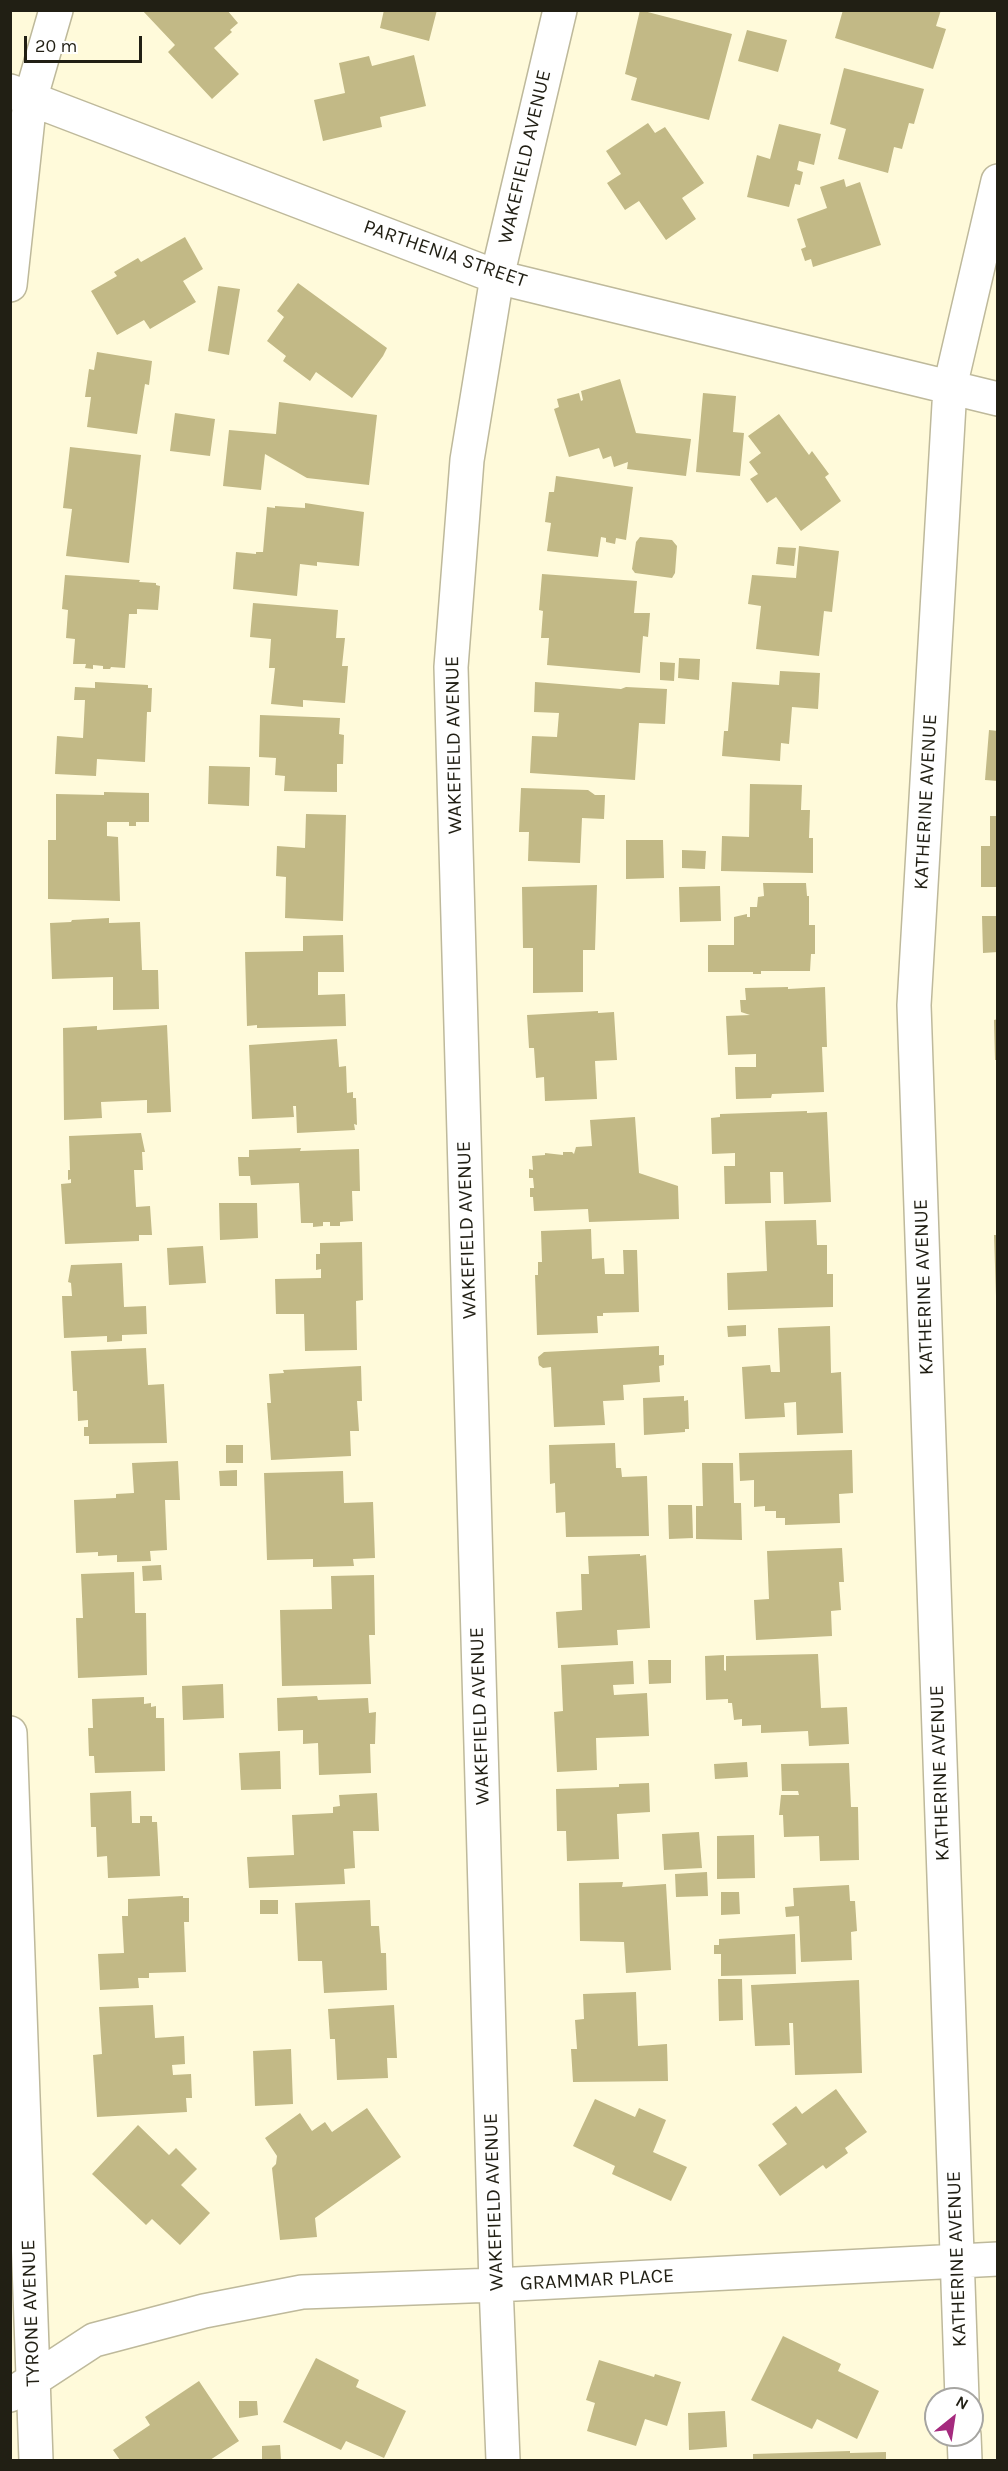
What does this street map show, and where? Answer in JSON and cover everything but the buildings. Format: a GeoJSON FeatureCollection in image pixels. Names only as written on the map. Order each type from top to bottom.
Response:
{"type":"FeatureCollection","features":[{"type":"Feature","properties":{"kind":"street"},"geometry":{"type":"LineString","coordinates":[[10,285],[20,95],[56,10]]}},
{"type":"Feature","properties":{"kind":"street","name":"WAKEFIELD AVENUE"},"geometry":{"type":"LineString","coordinates":[[503,2460],[496,2285],[451,667],[467,460],[497,277],[560,10]]}},
{"type":"Feature","properties":{"kind":"street","name":"PARTHENIA STREET"},"geometry":{"type":"LineString","coordinates":[[20,95],[497,277],[998,399]]}},
{"type":"Feature","properties":{"kind":"street","name":"KATHERINE AVENUE"},"geometry":{"type":"LineString","coordinates":[[961,2387],[914,1005],[950,387],[998,181]]}},
{"type":"Feature","properties":{"kind":"street","name":"TYRONE AVENUE"},"geometry":{"type":"LineString","coordinates":[[10,1733],[22,2388],[36,2460]]}},
{"type":"Feature","properties":{"kind":"street","name":"GRAMMAR PLACE"},"geometry":{"type":"LineString","coordinates":[[22,2388],[94,2340],[204,2311],[302,2292],[496,2285],[998,2259]]}}]}
